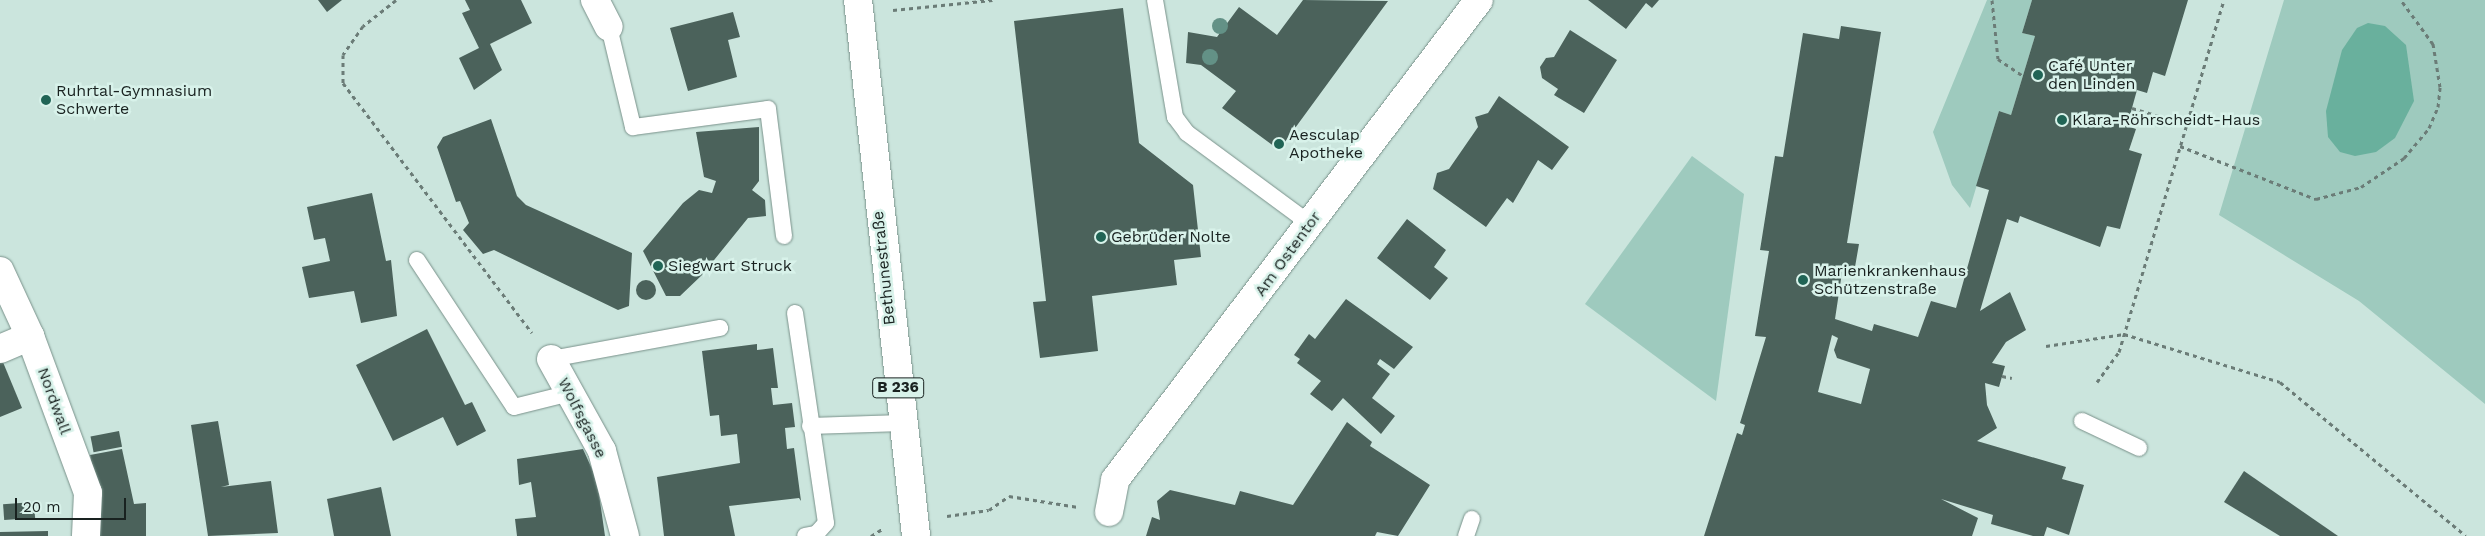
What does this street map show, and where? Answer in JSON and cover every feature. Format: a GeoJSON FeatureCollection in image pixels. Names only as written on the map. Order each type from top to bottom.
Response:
{"type":"FeatureCollection","features":[{"type":"Feature","properties":{"kind":"street"},"geometry":{"type":"LineString","coordinates":[[595,0],[609,27]]}},
{"type":"Feature","properties":{"kind":"street","name":"Am Ostentor"},"geometry":{"type":"LineString","coordinates":[[1109,512],[1115,480],[1479,0]]}},
{"type":"Feature","properties":{"kind":"street","name":"Bethunestraße"},"geometry":{"type":"LineString","coordinates":[[859,7],[902,423],[915,529]]}},
{"type":"Feature","properties":{"kind":"street","name":"Nordwall"},"geometry":{"type":"LineString","coordinates":[[0,272],[30,336],[88,493],[86,536]]}},
{"type":"Feature","properties":{"kind":"street"},"geometry":{"type":"LineString","coordinates":[[0,349],[30,336]]}},
{"type":"Feature","properties":{"kind":"street","name":"Wolfsgasse"},"geometry":{"type":"LineString","coordinates":[[551,359],[602,451],[625,536]]}},
{"type":"Feature","properties":{"kind":"lane"},"geometry":{"type":"LineString","coordinates":[[1155,0],[1175,117],[1187,133],[1309,223]]}},
{"type":"Feature","properties":{"kind":"lane"},"geometry":{"type":"LineString","coordinates":[[609,27],[633,127],[768,109],[784,236]]}},
{"type":"Feature","properties":{"kind":"lane"},"geometry":{"type":"LineString","coordinates":[[417,260],[514,407],[570,393]]}},
{"type":"Feature","properties":{"kind":"lane"},"geometry":{"type":"LineString","coordinates":[[795,313],[810,426],[826,523],[816,534],[805,536]]}},
{"type":"Feature","properties":{"kind":"lane"},"geometry":{"type":"LineString","coordinates":[[551,359],[720,328]]}},
{"type":"Feature","properties":{"kind":"lane"},"geometry":{"type":"LineString","coordinates":[[2082,421],[2139,448]]}},
{"type":"Feature","properties":{"kind":"lane"},"geometry":{"type":"LineString","coordinates":[[810,426],[902,423]]}},
{"type":"Feature","properties":{"kind":"lane"},"geometry":{"type":"LineString","coordinates":[[1466,536],[1472,519]]}},
{"type":"Feature","properties":{"kind":"path"},"geometry":{"type":"LineString","coordinates":[[396,0],[363,26],[343,55],[341,71],[346,92],[456,229],[551,359]]}},
{"type":"Feature","properties":{"kind":"path"},"geometry":{"type":"LineString","coordinates":[[859,7],[992,0]]}},
{"type":"Feature","properties":{"kind":"path"},"geometry":{"type":"LineString","coordinates":[[1992,0],[1998,59],[2023,76]]}},
{"type":"Feature","properties":{"kind":"path"},"geometry":{"type":"LineString","coordinates":[[2097,382],[2118,352],[2124,334],[2224,0]]}},
{"type":"Feature","properties":{"kind":"path"},"geometry":{"type":"LineString","coordinates":[[2180,146],[2316,199],[2335,197],[2368,182],[2404,158],[2429,128],[2438,107],[2440,87],[2433,44],[2401,0]]}},
{"type":"Feature","properties":{"kind":"path"},"geometry":{"type":"LineString","coordinates":[[2132,108],[2186,124]]}},
{"type":"Feature","properties":{"kind":"path"},"geometry":{"type":"LineString","coordinates":[[2046,346],[2124,334],[2280,382],[2466,536]]}},
{"type":"Feature","properties":{"kind":"path"},"geometry":{"type":"LineString","coordinates":[[2002,376],[2012,378]]}},
{"type":"Feature","properties":{"kind":"path"},"geometry":{"type":"LineString","coordinates":[[915,529],[989,510],[1009,496],[1109,512]]}},
{"type":"Feature","properties":{"kind":"shaded area"},"geometry":{"type":"Polygon","coordinates":[[[1987,0],[2032,0],[2022,33],[2035,36],[2011,115],[1999,111],[1970,208],[1952,185],[1933,132],[1987,0]]]}},
{"type":"Feature","properties":{"kind":"shaded area"},"geometry":{"type":"Polygon","coordinates":[[[2284,0],[2485,0],[2485,404],[2359,301],[2219,215],[2284,0]]]}},
{"type":"Feature","properties":{"kind":"shaded area"},"geometry":{"type":"Polygon","coordinates":[[[2368,23],[2385,26],[2406,45],[2414,101],[2395,138],[2376,152],[2355,156],[2340,152],[2328,137],[2326,111],[2342,50],[2357,28],[2368,23]]]}},
{"type":"Feature","properties":{"kind":"shaded area"},"geometry":{"type":"Polygon","coordinates":[[[1692,156],[1744,194],[1716,401],[1585,304],[1692,156]]]}},
{"type":"Feature","properties":{"kind":"building"},"geometry":{"type":"Polygon","coordinates":[[[318,0],[342,0],[327,12],[318,0]]]}},
{"type":"Feature","properties":{"kind":"building"},"geometry":{"type":"Polygon","coordinates":[[[465,0],[521,0],[532,23],[490,44],[502,70],[474,90],[459,58],[479,48],[462,13],[470,10],[465,0]]]}},
{"type":"Feature","properties":{"kind":"building"},"geometry":{"type":"Polygon","coordinates":[[[1303,0],[1388,1],[1279,150],[1222,108],[1236,91],[1201,65],[1186,63],[1188,32],[1217,37],[1239,7],[1277,35],[1303,0]]]}},
{"type":"Feature","properties":{"kind":"building"},"geometry":{"type":"Polygon","coordinates":[[[1588,0],[1659,0],[1652,8],[1646,3],[1626,29],[1588,0]]]}},
{"type":"Feature","properties":{"kind":"building","name":"Marienkrankenhaus Schützenstraße"},"geometry":{"type":"Polygon","coordinates":[[[2032,0],[2188,0],[2165,76],[2153,72],[2147,93],[2137,90],[2127,126],[2136,129],[2129,150],[2142,154],[2120,229],[2107,226],[2100,247],[2020,216],[2018,223],[2007,219],[1980,311],[2010,292],[2026,330],[2006,342],[1992,363],[2005,366],[1999,387],[1985,383],[1987,405],[1997,428],[1977,441],[2066,467],[2062,479],[2084,485],[2069,535],[2047,527],[2044,536],[2033,536],[1991,524],[1993,515],[1941,499],[1978,518],[1972,536],[1704,536],[1737,433],[1742,435],[1745,425],[1740,423],[1766,337],[1755,336],[1769,251],[1760,250],[1775,156],[1783,157],[1803,33],[1839,39],[1841,26],[1881,32],[1847,243],[1859,244],[1855,267],[1843,266],[1835,319],[1872,331],[1874,324],[1918,337],[1931,301],[1956,308],[1989,190],[1976,186],[1999,111],[2011,115],[2035,36],[2022,33],[2032,0]],[[1832,335],[1818,392],[1861,404],[1870,369],[1837,358],[1834,350],[1838,338],[1832,335]]]}},
{"type":"Feature","properties":{"kind":"building","name":"Gebrüder Nolte"},"geometry":{"type":"Polygon","coordinates":[[[1123,8],[1139,143],[1193,185],[1201,257],[1174,260],[1177,285],[1092,296],[1098,351],[1040,358],[1033,302],[1046,301],[1014,21],[1123,8]]]}},
{"type":"Feature","properties":{"kind":"building"},"geometry":{"type":"Polygon","coordinates":[[[733,12],[740,37],[728,40],[737,77],[688,91],[670,28],[733,12]]]}},
{"type":"Feature","properties":{"kind":"building"},"geometry":{"type":"Polygon","coordinates":[[[1570,30],[1617,60],[1584,113],[1554,95],[1558,89],[1542,78],[1540,67],[1546,58],[1554,57],[1570,30]]]}},
{"type":"Feature","properties":{"kind":"building"},"geometry":{"type":"Polygon","coordinates":[[[1499,96],[1569,147],[1552,170],[1538,160],[1513,203],[1507,198],[1486,227],[1433,189],[1437,173],[1449,169],[1478,127],[1475,117],[1488,113],[1499,96]]]}},
{"type":"Feature","properties":{"kind":"building"},"geometry":{"type":"Polygon","coordinates":[[[491,119],[517,196],[526,205],[632,253],[629,306],[618,310],[494,250],[483,254],[463,230],[469,223],[460,201],[456,202],[437,147],[443,137],[491,119]]]}},
{"type":"Feature","properties":{"kind":"building"},"geometry":{"type":"Polygon","coordinates":[[[759,127],[759,181],[752,190],[765,200],[766,216],[748,218],[702,275],[680,296],[666,296],[643,251],[683,203],[699,190],[712,193],[716,181],[704,177],[696,132],[759,127]]]}},
{"type":"Feature","properties":{"kind":"building"},"geometry":{"type":"Polygon","coordinates":[[[372,193],[386,261],[391,260],[397,316],[361,323],[354,291],[309,298],[302,267],[330,261],[325,238],[314,240],[307,207],[372,193]]]}},
{"type":"Feature","properties":{"kind":"building"},"geometry":{"type":"Polygon","coordinates":[[[1407,219],[1446,250],[1434,267],[1448,278],[1430,300],[1377,258],[1407,219]]]}},
{"type":"Feature","properties":{"kind":"building"},"geometry":{"type":"Polygon","coordinates":[[[642,280],[650,280],[656,286],[656,294],[650,300],[642,300],[636,294],[636,286],[642,280]]]}},
{"type":"Feature","properties":{"kind":"building"},"geometry":{"type":"Polygon","coordinates":[[[1346,299],[1413,347],[1394,369],[1380,359],[1377,364],[1390,374],[1372,398],[1395,416],[1381,434],[1343,398],[1332,411],[1310,394],[1321,381],[1297,363],[1300,359],[1294,355],[1309,334],[1315,339],[1346,299]]]}},
{"type":"Feature","properties":{"kind":"building"},"geometry":{"type":"Polygon","coordinates":[[[427,329],[465,405],[472,402],[486,431],[457,446],[443,417],[393,441],[356,365],[427,329]]]}},
{"type":"Feature","properties":{"kind":"building"},"geometry":{"type":"Polygon","coordinates":[[[757,344],[757,350],[773,348],[778,388],[771,388],[773,405],[792,403],[795,427],[785,428],[787,449],[794,448],[801,501],[799,498],[729,506],[735,536],[664,536],[657,477],[740,463],[737,434],[721,436],[719,415],[710,416],[702,351],[757,344]]]}},
{"type":"Feature","properties":{"kind":"building"},"geometry":{"type":"Polygon","coordinates":[[[0,355],[22,408],[0,417],[0,355]]]}},
{"type":"Feature","properties":{"kind":"building"},"geometry":{"type":"Polygon","coordinates":[[[218,421],[229,485],[221,487],[271,481],[278,533],[208,536],[191,425],[218,421]]]}},
{"type":"Feature","properties":{"kind":"building"},"geometry":{"type":"Polygon","coordinates":[[[1347,422],[1372,442],[1370,446],[1430,485],[1398,536],[1377,532],[1375,536],[1146,536],[1152,517],[1160,520],[1157,501],[1170,490],[1235,505],[1240,491],[1293,505],[1347,422]]]}},
{"type":"Feature","properties":{"kind":"building"},"geometry":{"type":"Polygon","coordinates":[[[119,431],[122,447],[94,452],[91,437],[119,431]]]}},
{"type":"Feature","properties":{"kind":"building"},"geometry":{"type":"Polygon","coordinates":[[[122,449],[134,504],[146,503],[146,536],[98,536],[100,509],[90,455],[122,449]]]}},
{"type":"Feature","properties":{"kind":"building"},"geometry":{"type":"Polygon","coordinates":[[[583,449],[597,480],[605,536],[517,536],[515,519],[536,517],[531,482],[519,485],[517,459],[583,449]]]}},
{"type":"Feature","properties":{"kind":"building"},"geometry":{"type":"Polygon","coordinates":[[[2244,471],[2338,536],[2280,536],[2224,502],[2244,471]]]}},
{"type":"Feature","properties":{"kind":"building"},"geometry":{"type":"Polygon","coordinates":[[[381,487],[391,536],[334,536],[327,499],[381,487]]]}},
{"type":"Feature","properties":{"kind":"building"},"geometry":{"type":"Polygon","coordinates":[[[34,502],[35,518],[4,520],[3,504],[34,502]]]}},
{"type":"Feature","properties":{"kind":"building"},"geometry":{"type":"Polygon","coordinates":[[[48,531],[48,536],[0,536],[0,532],[48,531]]]}},
{"type":"Feature","properties":{"kind":"place","name":"Café Unter den Linden"},"geometry":{"type":"Point","coordinates":[2038,75]}},
{"type":"Feature","properties":{"kind":"place","name":"Ruhrtal-Gymnasium Schwerte"},"geometry":{"type":"Point","coordinates":[46,100]}},
{"type":"Feature","properties":{"kind":"place","name":"Klara-Röhrscheidt-Haus"},"geometry":{"type":"Point","coordinates":[2062,120]}},
{"type":"Feature","properties":{"kind":"place","name":"Aesculap Apotheke"},"geometry":{"type":"Point","coordinates":[1279,144]}},
{"type":"Feature","properties":{"kind":"place","name":"Gebrüder Nolte"},"geometry":{"type":"Point","coordinates":[1101,237]}},
{"type":"Feature","properties":{"kind":"place","name":"Siegwart Struck"},"geometry":{"type":"Point","coordinates":[658,266]}},
{"type":"Feature","properties":{"kind":"place","name":"Marienkrankenhaus Schützenstraße"},"geometry":{"type":"Point","coordinates":[1803,280]}}]}
